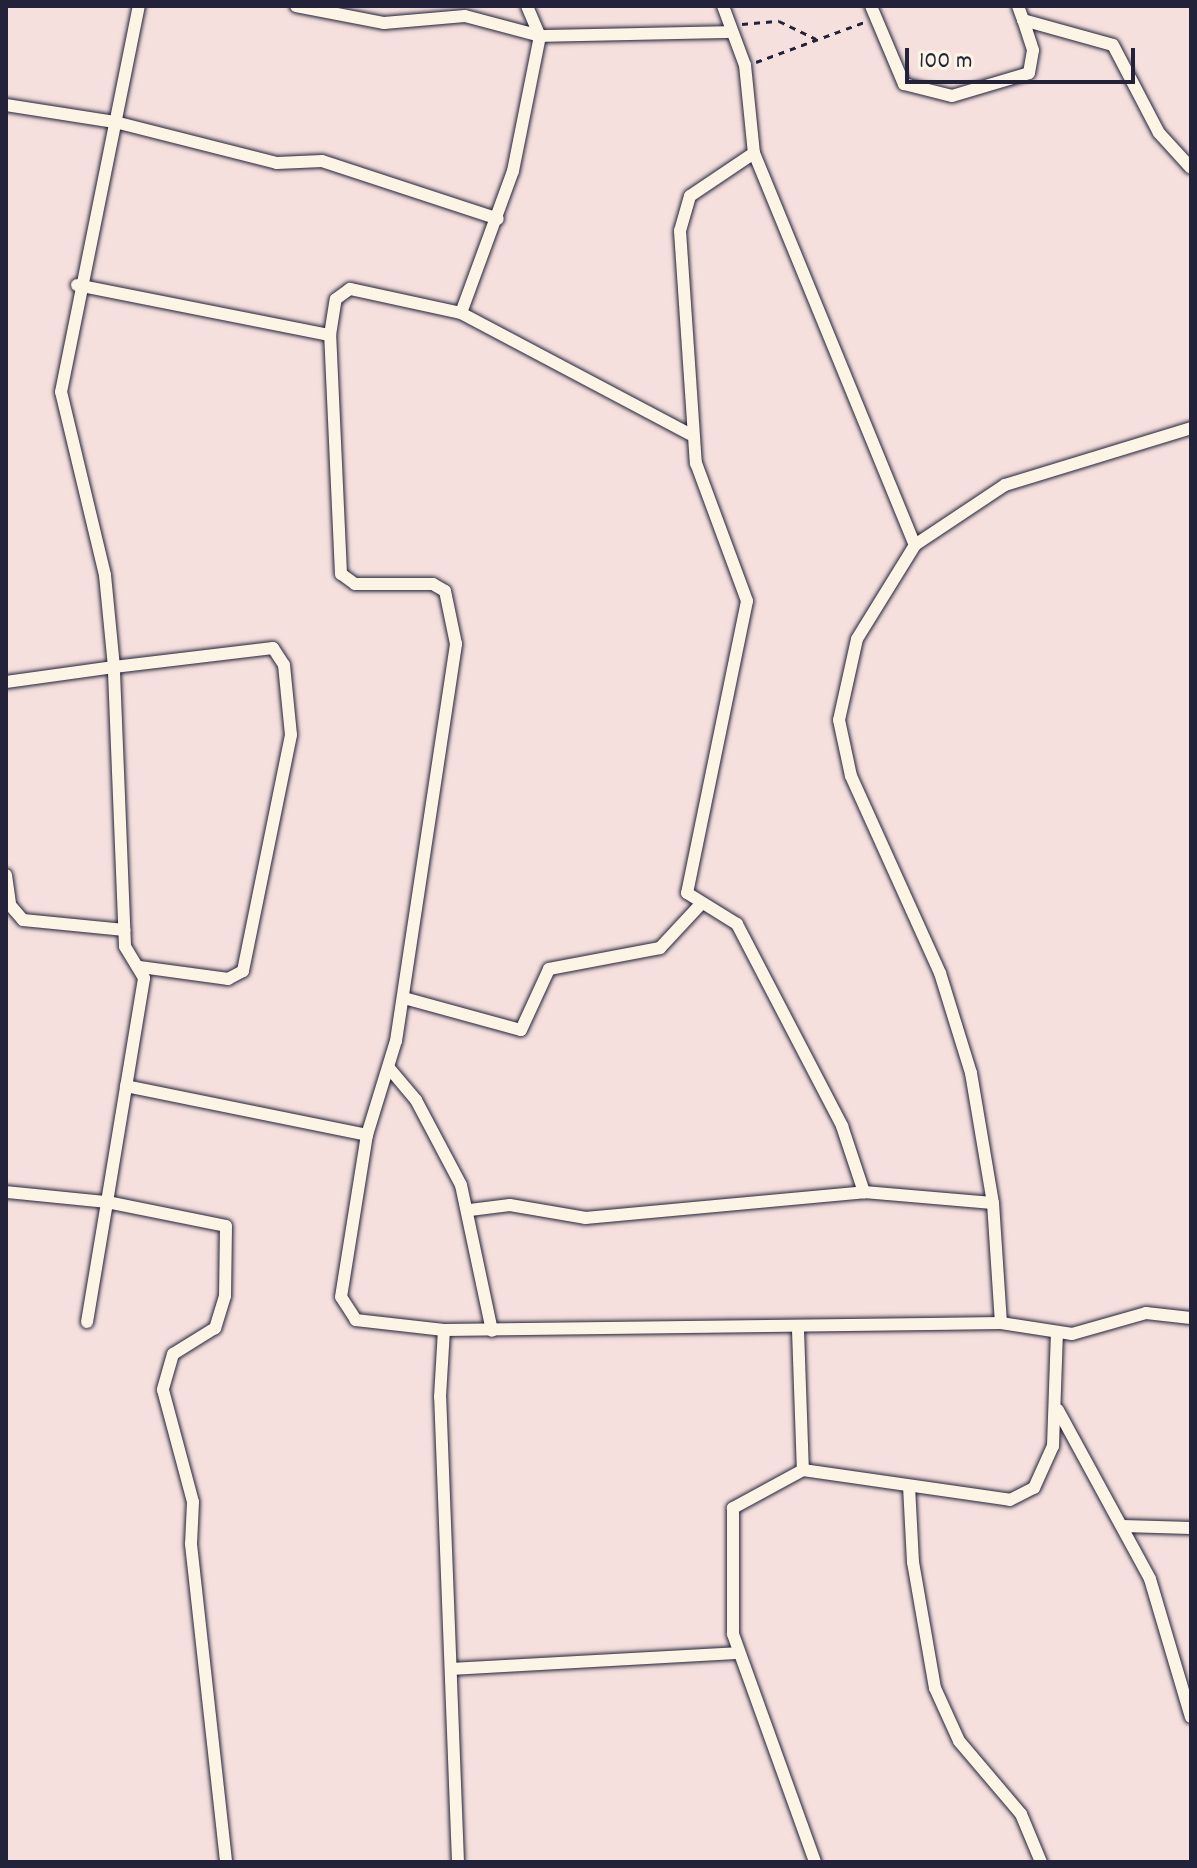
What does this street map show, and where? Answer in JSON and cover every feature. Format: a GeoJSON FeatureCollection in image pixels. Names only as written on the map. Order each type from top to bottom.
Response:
{"type":"FeatureCollection","features":[{"type":"Feature","properties":{"kind":"street"},"geometry":{"type":"LineString","coordinates":[[6,682],[114,667],[262,645],[280,652],[291,735],[243,971],[228,979],[140,967],[127,951],[114,667],[105,575],[61,392],[77,285],[139,6]]}},
{"type":"Feature","properties":{"kind":"street"},"geometry":{"type":"LineString","coordinates":[[296,6],[384,23],[465,16],[540,36],[731,32]]}},
{"type":"Feature","properties":{"kind":"street"},"geometry":{"type":"LineString","coordinates":[[461,313],[498,219],[540,36],[527,6]]}},
{"type":"Feature","properties":{"kind":"street"},"geometry":{"type":"LineString","coordinates":[[723,6],[745,65],[754,153],[915,545]]}},
{"type":"Feature","properties":{"kind":"street"},"geometry":{"type":"LineString","coordinates":[[874,12],[904,84],[952,96],[1029,73],[1033,50],[1018,6]]}},
{"type":"Feature","properties":{"kind":"street"},"geometry":{"type":"LineString","coordinates":[[1023,20],[1113,45],[1159,133],[1191,168]]}},
{"type":"Feature","properties":{"kind":"street"},"geometry":{"type":"LineString","coordinates":[[6,105],[115,122],[277,163],[322,161],[498,219]]}},
{"type":"Feature","properties":{"kind":"street"},"geometry":{"type":"LineString","coordinates":[[754,153],[708,180],[684,206],[690,434],[747,601],[687,893],[700,905],[731,917],[763,968],[777,1009],[842,1126],[864,1192]]}},
{"type":"Feature","properties":{"kind":"street"},"geometry":{"type":"LineString","coordinates":[[77,285],[330,335]]}},
{"type":"Feature","properties":{"kind":"street"},"geometry":{"type":"LineString","coordinates":[[690,434],[461,313],[350,289],[336,299],[330,335],[341,574],[355,584],[433,584],[452,602],[451,694],[404,998],[389,1068],[367,1135],[341,1297],[356,1320],[444,1330],[798,1330],[1001,1323],[1057,1332],[1086,1332],[1146,1313],[1191,1318]]}},
{"type":"Feature","properties":{"kind":"street"},"geometry":{"type":"LineString","coordinates":[[1001,1323],[993,1203],[971,1073],[940,973],[851,776],[839,720],[857,639],[915,545],[1005,485],[1191,428]]}},
{"type":"Feature","properties":{"kind":"street"},"geometry":{"type":"LineString","coordinates":[[6,875],[14,914],[23,920],[125,930]]}},
{"type":"Feature","properties":{"kind":"street"},"geometry":{"type":"LineString","coordinates":[[404,998],[521,1030],[549,969],[660,948],[700,905]]}},
{"type":"Feature","properties":{"kind":"street"},"geometry":{"type":"LineString","coordinates":[[87,1322],[126,1086],[140,967]]}},
{"type":"Feature","properties":{"kind":"street"},"geometry":{"type":"LineString","coordinates":[[389,1068],[442,1142],[470,1210],[492,1331]]}},
{"type":"Feature","properties":{"kind":"street"},"geometry":{"type":"LineString","coordinates":[[126,1086],[367,1135]]}},
{"type":"Feature","properties":{"kind":"street"},"geometry":{"type":"LineString","coordinates":[[6,1192],[107,1202],[188,1224],[220,1223],[230,1234],[215,1328],[173,1354],[163,1390],[193,1502],[191,1544],[226,1862]]}},
{"type":"Feature","properties":{"kind":"street"},"geometry":{"type":"LineString","coordinates":[[470,1210],[510,1205],[586,1218],[864,1192],[993,1203]]}},
{"type":"Feature","properties":{"kind":"street"},"geometry":{"type":"LineString","coordinates":[[444,1330],[440,1397],[458,1862]]}},
{"type":"Feature","properties":{"kind":"street"},"geometry":{"type":"LineString","coordinates":[[798,1330],[803,1470]]}},
{"type":"Feature","properties":{"kind":"street"},"geometry":{"type":"LineString","coordinates":[[815,1862],[776,1739],[735,1653],[733,1508],[803,1470],[909,1486],[1023,1497],[1041,1480],[1058,1410],[1057,1332]]}},
{"type":"Feature","properties":{"kind":"street"},"geometry":{"type":"LineString","coordinates":[[1058,1410],[1123,1526],[1164,1614],[1191,1717]]}},
{"type":"Feature","properties":{"kind":"street"},"geometry":{"type":"LineString","coordinates":[[909,1486],[913,1562],[935,1688],[959,1741],[1021,1814],[1041,1862]]}},
{"type":"Feature","properties":{"kind":"street"},"geometry":{"type":"LineString","coordinates":[[1123,1526],[1191,1528]]}},
{"type":"Feature","properties":{"kind":"street"},"geometry":{"type":"LineString","coordinates":[[452,1669],[735,1653]]}},
{"type":"Feature","properties":{"kind":"path"},"geometry":{"type":"LineString","coordinates":[[745,65],[816,39],[874,12]]}},
{"type":"Feature","properties":{"kind":"path"},"geometry":{"type":"LineString","coordinates":[[731,32],[752,18],[779,21],[816,39]]}}]}
